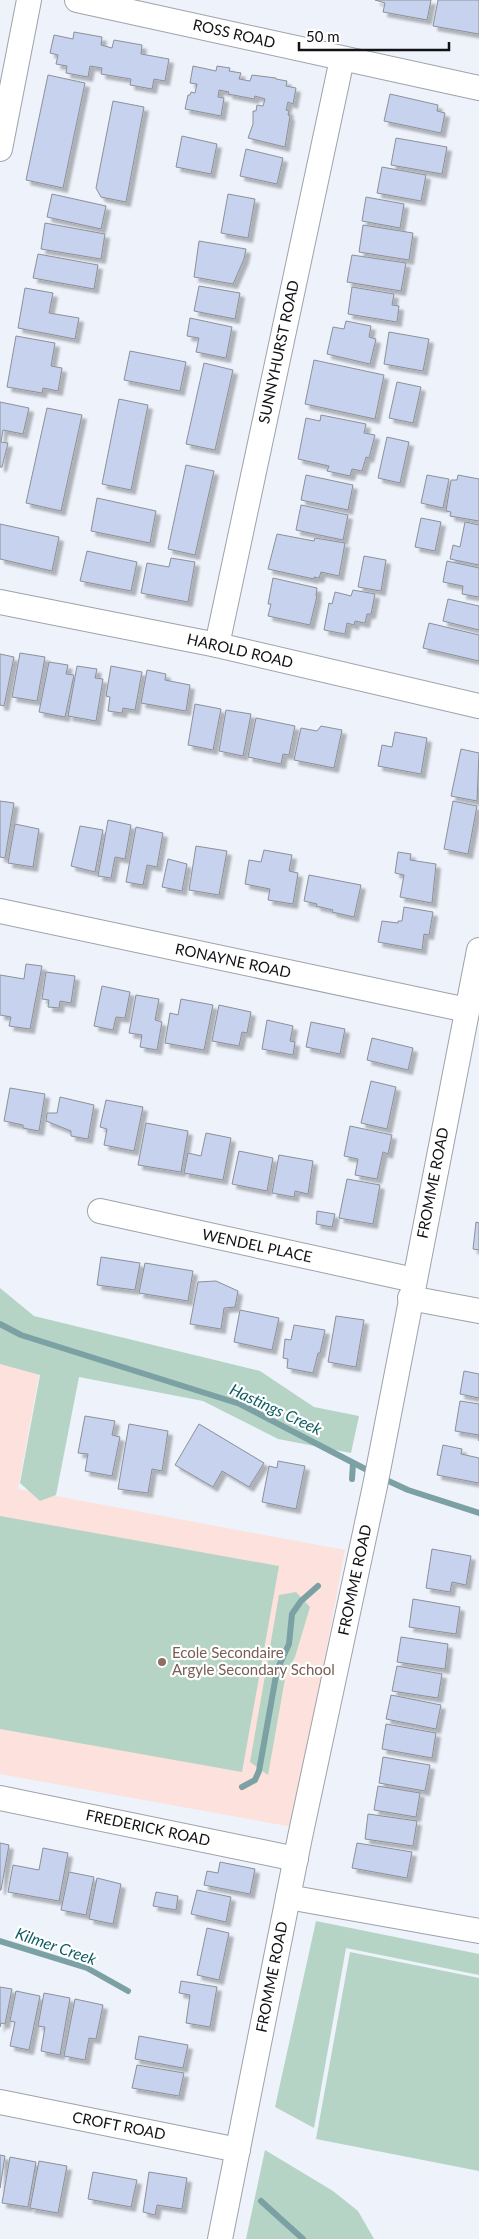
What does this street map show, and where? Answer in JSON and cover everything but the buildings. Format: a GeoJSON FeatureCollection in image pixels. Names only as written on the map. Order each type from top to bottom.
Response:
{"type":"FeatureCollection","features":[{"type":"Feature","properties":{"kind":"street"},"geometry":{"type":"LineString","coordinates":[[0,149],[29,0]]}},
{"type":"Feature","properties":{"kind":"street","name":"ROSS ROAD"},"geometry":{"type":"LineString","coordinates":[[77,0],[479,88]]}},
{"type":"Feature","properties":{"kind":"street","name":"SUNNYHURST ROAD"},"geometry":{"type":"LineString","coordinates":[[217,645],[342,58]]}},
{"type":"Feature","properties":{"kind":"street","name":"HAROLD ROAD"},"geometry":{"type":"LineString","coordinates":[[0,602],[217,645],[479,706]]}},
{"type":"Feature","properties":{"kind":"street","name":"RONAYNE ROAD"},"geometry":{"type":"LineString","coordinates":[[0,912],[467,1010]]}},
{"type":"Feature","properties":{"kind":"street","name":"FROMME ROAD"},"geometry":{"type":"LineString","coordinates":[[220,2239],[288,1897],[377,1475],[479,950]]}},
{"type":"Feature","properties":{"kind":"street","name":"WENDEL PLACE"},"geometry":{"type":"LineString","coordinates":[[100,1211],[412,1289],[479,1311]]}},
{"type":"Feature","properties":{"kind":"street","name":"FREDERICK ROAD"},"geometry":{"type":"LineString","coordinates":[[0,1798],[296,1859]]}},
{"type":"Feature","properties":{"kind":"street"},"geometry":{"type":"LineString","coordinates":[[288,1897],[479,1931]]}},
{"type":"Feature","properties":{"kind":"street","name":"CROFT ROAD"},"geometry":{"type":"LineString","coordinates":[[0,2102],[238,2150]]}},
{"type":"Feature","properties":{"kind":"shaded area","name":"Ecole Secondaire Argyle Secondary School"},"geometry":{"type":"Polygon","coordinates":[[[0,1345],[39,1375],[18,1489],[345,1550],[293,1827],[0,1774],[0,1345]]]}},
{"type":"Feature","properties":{"kind":"green space"},"geometry":{"type":"Polygon","coordinates":[[[0,1288],[34,1316],[260,1371],[314,1407],[359,1416],[351,1453],[278,1439],[203,1401],[79,1377],[56,1495],[40,1501],[20,1483],[40,1375],[0,1364],[0,1288]]]}},
{"type":"Feature","properties":{"kind":"green space"},"geometry":{"type":"Polygon","coordinates":[[[0,1516],[279,1566],[242,1772],[0,1729],[0,1516]]]}},
{"type":"Feature","properties":{"kind":"green space"},"geometry":{"type":"Polygon","coordinates":[[[296,1592],[310,1607],[295,1657],[286,1673],[268,1775],[250,1762],[279,1595],[296,1592]]]}},
{"type":"Feature","properties":{"kind":"green space"},"geometry":{"type":"Polygon","coordinates":[[[316,1921],[479,1954],[479,1975],[346,1948],[314,2128],[275,2107],[316,1921]]]}},
{"type":"Feature","properties":{"kind":"green space"},"geometry":{"type":"Polygon","coordinates":[[[350,1952],[479,1978],[479,2171],[316,2139],[350,1952]]]}},
{"type":"Feature","properties":{"kind":"green space"},"geometry":{"type":"Polygon","coordinates":[[[265,2150],[333,2191],[358,2211],[374,2239],[246,2239],[265,2150]]]}},
{"type":"Feature","properties":{"kind":"waterway","name":"Hastings Creek"},"geometry":{"type":"LineString","coordinates":[[0,1324],[21,1335],[240,1404],[373,1473]]}},
{"type":"Feature","properties":{"kind":"waterway"},"geometry":{"type":"LineString","coordinates":[[352,1479],[353,1464]]}},
{"type":"Feature","properties":{"kind":"waterway","name":"Hastings Creek"},"geometry":{"type":"LineString","coordinates":[[382,1478],[408,1490],[479,1513]]}},
{"type":"Feature","properties":{"kind":"waterway"},"geometry":{"type":"LineString","coordinates":[[242,1787],[255,1780],[259,1771],[277,1670],[289,1644],[292,1614],[301,1601],[318,1586]]}},
{"type":"Feature","properties":{"kind":"waterway","name":"Kilmer Creek"},"geometry":{"type":"LineString","coordinates":[[0,1941],[87,1968],[128,1991]]}},
{"type":"Feature","properties":{"kind":"waterway","name":"Kilmer Creek"},"geometry":{"type":"LineString","coordinates":[[261,2201],[303,2239]]}},
{"type":"Feature","properties":{"kind":"place","name":"Ecole Secondaire Argyle Secondary School"},"geometry":{"type":"Point","coordinates":[162,1662]}}]}
